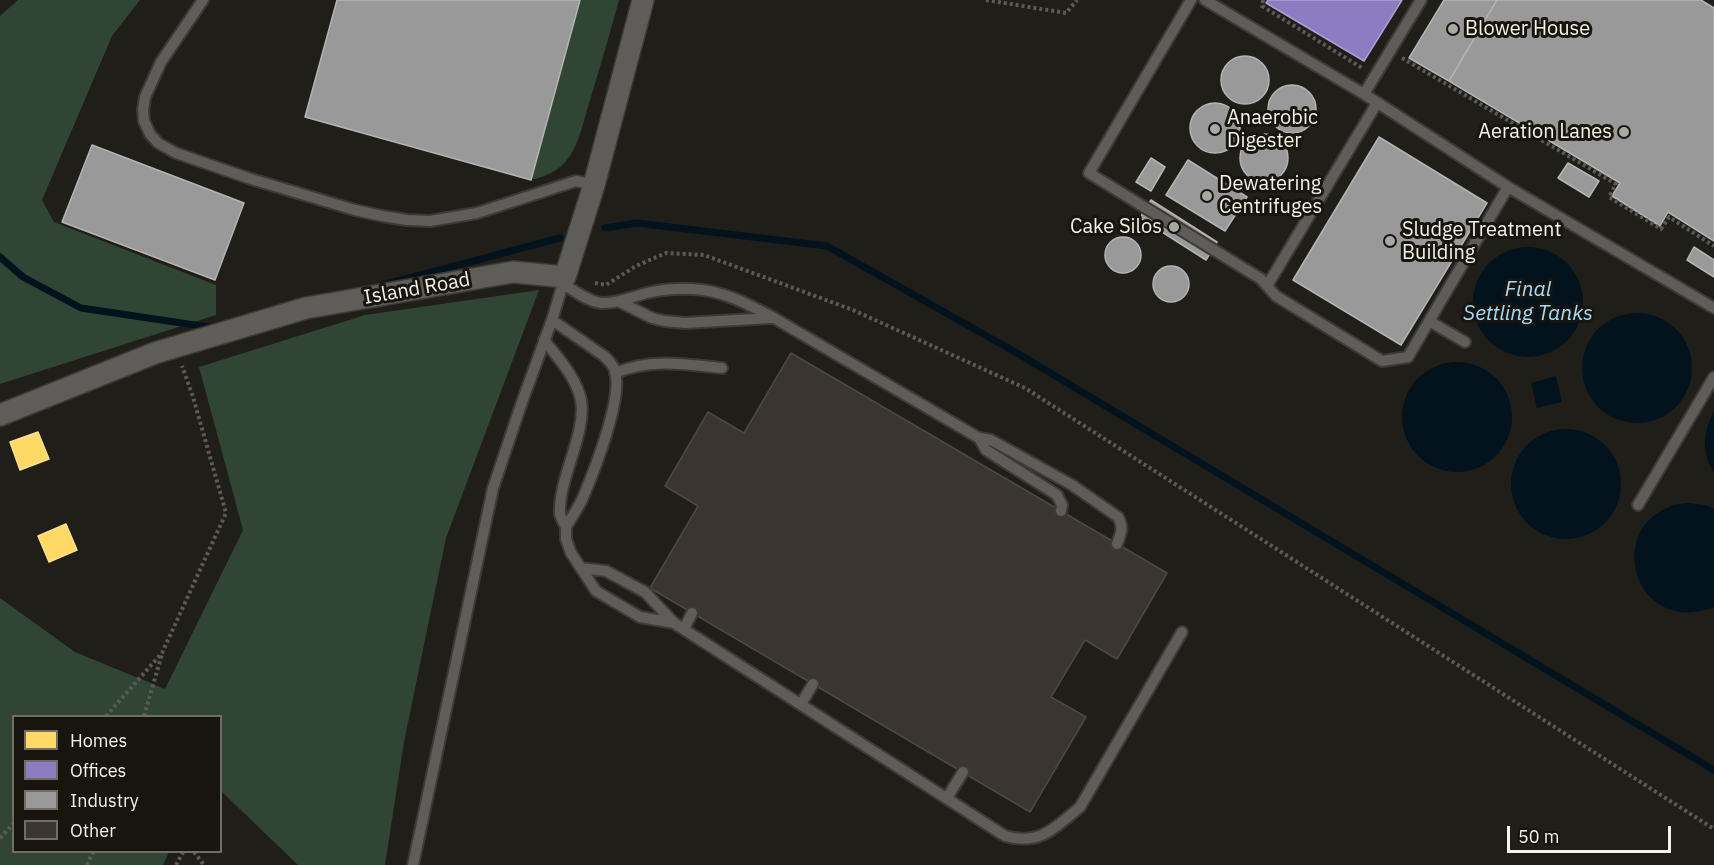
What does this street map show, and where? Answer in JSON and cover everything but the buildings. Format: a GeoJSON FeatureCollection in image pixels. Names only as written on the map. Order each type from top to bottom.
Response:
{"type":"FeatureCollection","features":[{"type":"Feature","properties":{"kind":"street"},"geometry":{"type":"LineString","coordinates":[[565,280],[594,185],[643,0]]}},
{"type":"Feature","properties":{"kind":"street","name":"Island Road"},"geometry":{"type":"LineString","coordinates":[[0,415],[155,353],[306,308],[513,272],[565,280]]}},
{"type":"Feature","properties":{"kind":"lane"},"geometry":{"type":"LineString","coordinates":[[203,0],[161,62],[145,98],[144,121],[150,134],[158,143],[176,153],[251,179],[355,210],[407,220],[430,221],[477,213],[576,182],[594,185]]}},
{"type":"Feature","properties":{"kind":"lane"},"geometry":{"type":"LineString","coordinates":[[1191,0],[1089,173],[1261,279],[1276,296],[1382,362],[1408,357],[1508,187]]}},
{"type":"Feature","properties":{"kind":"lane"},"geometry":{"type":"LineString","coordinates":[[1205,0],[1377,102],[1508,187],[1714,308]]}},
{"type":"Feature","properties":{"kind":"lane"},"geometry":{"type":"LineString","coordinates":[[1364,94],[1421,0]]}},
{"type":"Feature","properties":{"kind":"lane"},"geometry":{"type":"LineString","coordinates":[[1268,286],[1377,102]]}},
{"type":"Feature","properties":{"kind":"lane"},"geometry":{"type":"LineString","coordinates":[[413,865],[494,488],[565,280],[591,300],[600,303],[620,302],[668,289],[722,293],[741,301],[979,438],[991,440],[1072,485],[1118,517],[1122,524],[1122,532],[1117,544]]}},
{"type":"Feature","properties":{"kind":"lane"},"geometry":{"type":"LineString","coordinates":[[620,302],[652,318],[664,321],[685,323],[774,318]]}},
{"type":"Feature","properties":{"kind":"lane"},"geometry":{"type":"LineString","coordinates":[[552,320],[604,356],[611,363],[615,373],[616,393],[610,420],[584,497],[566,527]]}},
{"type":"Feature","properties":{"kind":"lane"},"geometry":{"type":"LineString","coordinates":[[1429,321],[1465,342]]}},
{"type":"Feature","properties":{"kind":"lane"},"geometry":{"type":"LineString","coordinates":[[544,340],[566,368],[577,386],[581,400],[582,414],[562,493],[560,516],[566,527],[566,539],[572,553],[596,591],[640,616],[679,626]]}},
{"type":"Feature","properties":{"kind":"lane"},"geometry":{"type":"LineString","coordinates":[[615,373],[626,368],[661,363],[722,369]]}},
{"type":"Feature","properties":{"kind":"lane"},"geometry":{"type":"LineString","coordinates":[[1638,505],[1714,377]]}},
{"type":"Feature","properties":{"kind":"lane"},"geometry":{"type":"LineString","coordinates":[[979,438],[986,450],[1057,495],[1062,505],[1061,512]]}},
{"type":"Feature","properties":{"kind":"lane"},"geometry":{"type":"LineString","coordinates":[[581,568],[606,571],[645,592],[679,626],[1005,836],[1016,839],[1042,836],[1080,807],[1182,632]]}},
{"type":"Feature","properties":{"kind":"lane"},"geometry":{"type":"LineString","coordinates":[[679,626],[692,613]]}},
{"type":"Feature","properties":{"kind":"lane"},"geometry":{"type":"LineString","coordinates":[[801,704],[813,684]]}},
{"type":"Feature","properties":{"kind":"lane"},"geometry":{"type":"LineString","coordinates":[[947,798],[963,772]]}},
{"type":"Feature","properties":{"kind":"path"},"geometry":{"type":"LineString","coordinates":[[986,0],[1066,13],[1077,0]]}},
{"type":"Feature","properties":{"kind":"path"},"geometry":{"type":"LineString","coordinates":[[1263,0],[1262,6],[1376,76]]}},
{"type":"Feature","properties":{"kind":"path"},"geometry":{"type":"LineString","coordinates":[[1390,51],[1616,184],[1609,197],[1661,229],[1669,217],[1714,246]]}},
{"type":"Feature","properties":{"kind":"path"},"geometry":{"type":"LineString","coordinates":[[565,280],[606,285],[636,266],[666,253],[704,255],[854,310],[1025,388],[1714,829]]}},
{"type":"Feature","properties":{"kind":"path"},"geometry":{"type":"LineString","coordinates":[[145,715],[162,652],[226,513],[193,397],[175,347]]}},
{"type":"Feature","properties":{"kind":"path"},"geometry":{"type":"LineString","coordinates":[[108,715],[162,652]]}},
{"type":"Feature","properties":{"kind":"path"},"geometry":{"type":"LineString","coordinates":[[0,838],[12,825]]}},
{"type":"Feature","properties":{"kind":"path"},"geometry":{"type":"LineString","coordinates":[[195,853],[204,865]]}},
{"type":"Feature","properties":{"kind":"green space"},"geometry":{"type":"Polygon","coordinates":[[[18,0],[140,0],[112,36],[42,200],[54,222],[216,285],[216,315],[0,384],[0,16],[18,0]]]}},
{"type":"Feature","properties":{"kind":"green space"},"geometry":{"type":"Polygon","coordinates":[[[580,0],[619,0],[574,150],[559,168],[545,176],[531,180],[580,0]]]}},
{"type":"Feature","properties":{"kind":"green space"},"geometry":{"type":"Polygon","coordinates":[[[539,290],[446,538],[404,742],[385,865],[298,865],[222,792],[222,715],[12,715],[12,853],[169,853],[163,865],[0,865],[0,598],[75,652],[165,689],[243,530],[199,367],[365,315],[539,290]]]}},
{"type":"Feature","properties":{"kind":"water","name":"Final Settling Tanks"},"geometry":{"type":"Polygon","coordinates":[[[1528,247],[1549,251],[1567,263],[1579,281],[1583,302],[1579,323],[1567,341],[1549,353],[1528,357],[1507,353],[1489,341],[1477,323],[1473,302],[1477,281],[1489,263],[1507,251],[1528,247]]]}},
{"type":"Feature","properties":{"kind":"water","name":"Final Settling Tanks"},"geometry":{"type":"Polygon","coordinates":[[[1637,313],[1658,317],[1676,329],[1688,347],[1692,368],[1688,389],[1676,407],[1658,419],[1637,423],[1616,419],[1598,407],[1586,389],[1582,368],[1586,347],[1598,329],[1616,317],[1637,313]]]}},
{"type":"Feature","properties":{"kind":"water","name":"Final Settling Tanks"},"geometry":{"type":"Polygon","coordinates":[[[1457,362],[1478,366],[1496,378],[1508,396],[1512,417],[1508,438],[1496,456],[1478,468],[1457,472],[1436,468],[1418,456],[1406,438],[1402,417],[1406,396],[1418,378],[1436,366],[1457,362]]]}},
{"type":"Feature","properties":{"kind":"water"},"geometry":{"type":"Polygon","coordinates":[[[1556,376],[1562,402],[1537,408],[1531,383],[1556,376]]]}},
{"type":"Feature","properties":{"kind":"water"},"geometry":{"type":"Polygon","coordinates":[[[1714,412],[1714,472],[1707,458],[1705,442],[1710,419],[1714,412]]]}},
{"type":"Feature","properties":{"kind":"water"},"geometry":{"type":"Polygon","coordinates":[[[1566,429],[1587,433],[1605,445],[1617,463],[1621,484],[1617,505],[1605,523],[1587,535],[1566,539],[1545,535],[1527,523],[1515,505],[1511,484],[1515,463],[1527,445],[1545,433],[1566,429]]]}},
{"type":"Feature","properties":{"kind":"water"},"geometry":{"type":"Polygon","coordinates":[[[1687,503],[1705,505],[1714,509],[1714,607],[1687,612],[1665,608],[1649,595],[1638,578],[1634,558],[1638,538],[1649,520],[1671,506],[1687,503]]]}},
{"type":"Feature","properties":{"kind":"waterway"},"geometry":{"type":"LineString","coordinates":[[605,228],[637,223],[827,246],[1017,353],[1714,770]]}},
{"type":"Feature","properties":{"kind":"waterway"},"geometry":{"type":"LineString","coordinates":[[383,285],[560,238]]}},
{"type":"Feature","properties":{"kind":"waterway"},"geometry":{"type":"LineString","coordinates":[[0,257],[23,277],[81,308],[215,328]]}},
{"type":"Feature","properties":{"kind":"place","name":"Blower House"},"geometry":{"type":"Point","coordinates":[1453,29]}},
{"type":"Feature","properties":{"kind":"place","name":"Anaerobic Digester"},"geometry":{"type":"Point","coordinates":[1215,129]}},
{"type":"Feature","properties":{"kind":"place","name":"Aeration Lanes"},"geometry":{"type":"Point","coordinates":[1624,132]}},
{"type":"Feature","properties":{"kind":"place","name":"Dewatering Centrifuges"},"geometry":{"type":"Point","coordinates":[1207,196]}},
{"type":"Feature","properties":{"kind":"place","name":"Cake Silos"},"geometry":{"type":"Point","coordinates":[1174,227]}},
{"type":"Feature","properties":{"kind":"place","name":"Sludge Treatment Building"},"geometry":{"type":"Point","coordinates":[1390,241]}}]}
